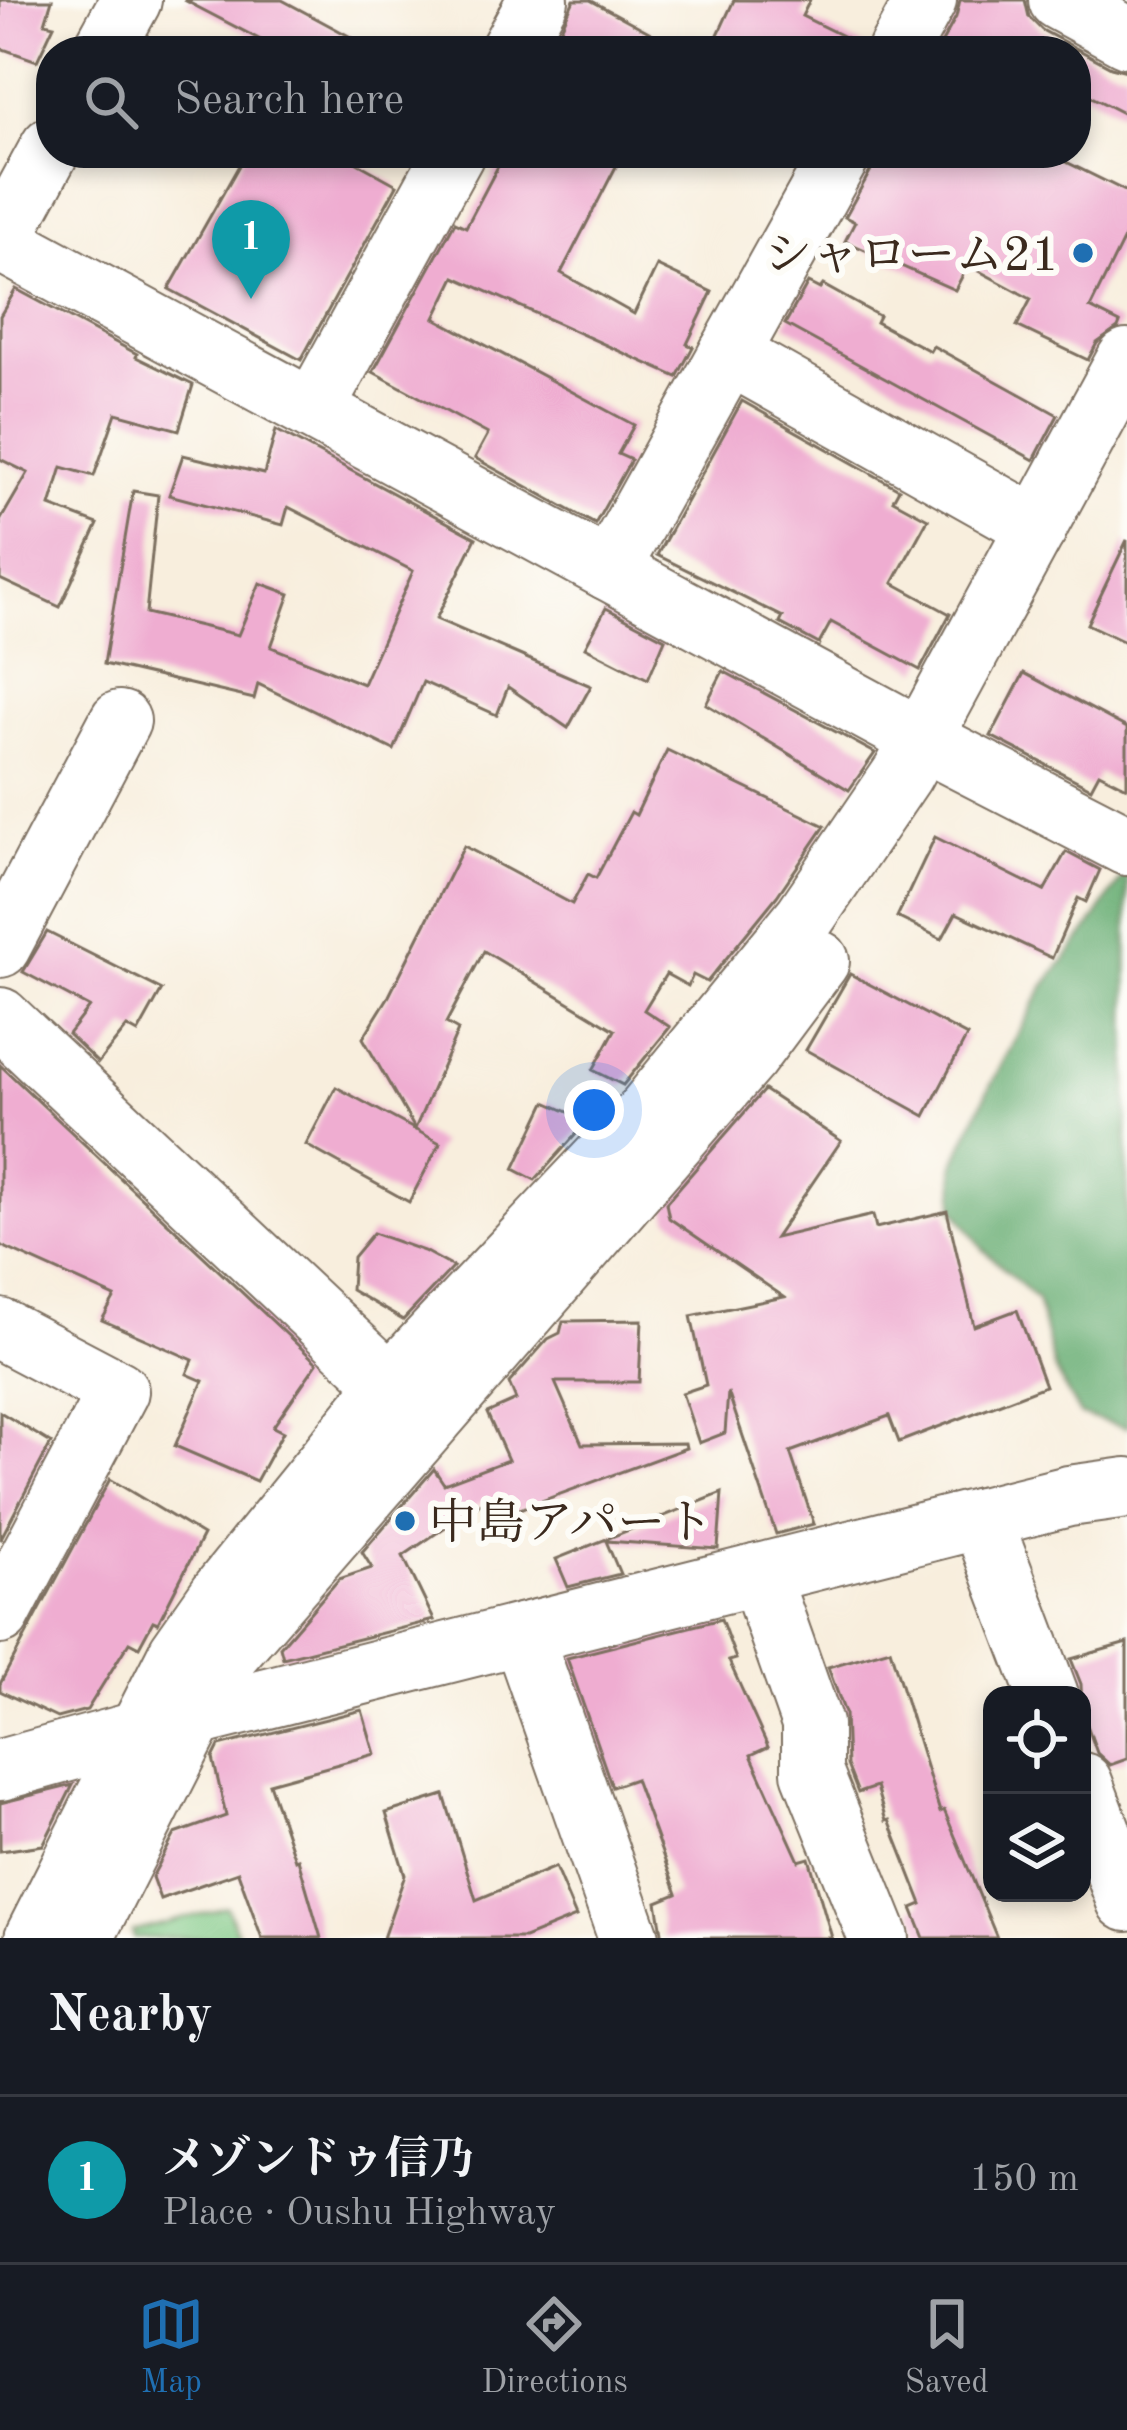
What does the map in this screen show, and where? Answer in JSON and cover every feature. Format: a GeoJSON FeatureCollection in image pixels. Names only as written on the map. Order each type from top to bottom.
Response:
{"type":"FeatureCollection","features":[{"type":"Feature","properties":{"kind":"street"},"geometry":{"type":"LineString","coordinates":[[112,36],[131,0]]}},
{"type":"Feature","properties":{"kind":"street"},"geometry":{"type":"LineString","coordinates":[[518,36],[538,0]]}},
{"type":"Feature","properties":{"kind":"street"},"geometry":{"type":"LineString","coordinates":[[906,36],[926,0]]}},
{"type":"Feature","properties":{"kind":"street"},"geometry":{"type":"LineString","coordinates":[[1059,0],[1127,37]]}},
{"type":"Feature","properties":{"kind":"street"},"geometry":{"type":"LineString","coordinates":[[38,168],[3,227],[313,410],[1127,845]]}},
{"type":"Feature","properties":{"kind":"street"},"geometry":{"type":"LineString","coordinates":[[313,410],[446,168]]}},
{"type":"Feature","properties":{"kind":"street"},"geometry":{"type":"LineString","coordinates":[[610,570],[833,168]]}},
{"type":"Feature","properties":{"kind":"street"},"geometry":{"type":"LineString","coordinates":[[729,354],[1037,526]]}},
{"type":"Feature","properties":{"kind":"street"},"geometry":{"type":"LineString","coordinates":[[35,1938],[169,1724],[748,1056],[843,929],[938,747],[1037,526],[1127,360]]}},
{"type":"Feature","properties":{"kind":"street"},"geometry":{"type":"LineString","coordinates":[[83,1938],[169,1724],[179,1653],[221,1593],[390,1384],[643,1115],[805,917],[938,747],[1127,442]]}},
{"type":"Feature","properties":{"kind":"street"},"geometry":{"type":"LineString","coordinates":[[0,947],[120,721]]}},
{"type":"Feature","properties":{"kind":"street"},"geometry":{"type":"LineString","coordinates":[[0,1018],[390,1384]]}},
{"type":"Feature","properties":{"kind":"street"},"geometry":{"type":"LineString","coordinates":[[0,1329],[118,1391],[18,1538],[0,1614]]}},
{"type":"Feature","properties":{"kind":"street"},"geometry":{"type":"LineString","coordinates":[[0,1770],[980,1518],[1069,1496],[1127,1488]]}},
{"type":"Feature","properties":{"kind":"street"},"geometry":{"type":"LineString","coordinates":[[980,1518],[1045,1686]]}},
{"type":"Feature","properties":{"kind":"street"},"geometry":{"type":"LineString","coordinates":[[759,1574],[812,1724],[812,1772],[879,1938]]}},
{"type":"Feature","properties":{"kind":"street"},"geometry":{"type":"LineString","coordinates":[[522,1634],[629,1938]]}},
{"type":"Feature","properties":{"kind":"street"},"geometry":{"type":"LineString","coordinates":[[1086,1794],[1127,1901]]}},
{"type":"Feature","properties":{"kind":"street"},"geometry":{"type":"LineString","coordinates":[[1110,1938],[1127,1932]]}},
{"type":"Feature","properties":{"kind":"green space"},"geometry":{"type":"Polygon","coordinates":[[[1127,870],[1127,1428],[1080,1415],[1055,1371],[1037,1300],[983,1249],[955,1209],[954,1165],[1043,988],[1127,870]]]}},
{"type":"Feature","properties":{"kind":"green space"},"geometry":{"type":"Polygon","coordinates":[[[227,1907],[239,1938],[134,1938],[132,1932],[227,1907]]]}},
{"type":"Feature","properties":{"kind":"building"},"geometry":{"type":"Polygon","coordinates":[[[0,0],[52,0],[45,23],[54,25],[49,36],[36,36],[36,61],[0,48],[0,0]]]}},
{"type":"Feature","properties":{"kind":"building"},"geometry":{"type":"Polygon","coordinates":[[[184,0],[282,0],[349,36],[253,36],[184,0]]]}},
{"type":"Feature","properties":{"kind":"building"},"geometry":{"type":"Polygon","coordinates":[[[574,0],[590,0],[656,36],[557,36],[574,0]]]}},
{"type":"Feature","properties":{"kind":"building"},"geometry":{"type":"Polygon","coordinates":[[[734,0],[810,0],[802,16],[843,36],[717,36],[734,0]]]}},
{"type":"Feature","properties":{"kind":"building"},"geometry":{"type":"Polygon","coordinates":[[[960,0],[1025,0],[1029,17],[1053,36],[945,36],[960,0]]]}},
{"type":"Feature","properties":{"kind":"building"},"geometry":{"type":"Polygon","coordinates":[[[1091,56],[1127,71],[1127,115],[1091,97],[1091,56]]]}},
{"type":"Feature","properties":{"kind":"building"},"geometry":{"type":"Polygon","coordinates":[[[238,168],[366,168],[397,185],[301,360],[169,289],[238,168]]]}},
{"type":"Feature","properties":{"kind":"building"},"geometry":{"type":"Polygon","coordinates":[[[497,168],[615,168],[561,273],[634,314],[657,266],[712,292],[677,377],[455,277],[435,318],[634,425],[618,454],[631,460],[595,524],[475,458],[488,434],[373,372],[455,222],[466,227],[497,168]]]}},
{"type":"Feature","properties":{"kind":"building"},"geometry":{"type":"Polygon","coordinates":[[[1078,168],[1127,192],[1127,233],[1090,308],[1120,323],[1118,328],[1097,343],[1088,360],[1017,326],[1031,299],[968,265],[955,290],[845,241],[855,222],[845,217],[871,170],[1078,168]]]}},
{"type":"Feature","properties":{"kind":"building"},"geometry":{"type":"Polygon","coordinates":[[[808,283],[820,289],[823,285],[879,316],[876,322],[930,351],[933,346],[1058,415],[1034,460],[785,324],[808,283]]]}},
{"type":"Feature","properties":{"kind":"building"},"geometry":{"type":"Polygon","coordinates":[[[16,289],[193,385],[179,430],[116,413],[94,476],[62,467],[50,506],[98,524],[60,607],[0,579],[0,521],[28,473],[0,459],[0,316],[16,289]]]}},
{"type":"Feature","properties":{"kind":"building"},"geometry":{"type":"Polygon","coordinates":[[[742,401],[899,489],[893,500],[928,519],[893,583],[950,614],[920,670],[831,622],[819,644],[780,623],[783,617],[657,555],[742,401]]]}},
{"type":"Feature","properties":{"kind":"building"},"geometry":{"type":"Polygon","coordinates":[[[276,430],[476,538],[436,619],[591,686],[568,728],[508,687],[497,715],[423,682],[394,750],[258,684],[254,699],[104,664],[133,491],[158,495],[146,613],[238,635],[260,583],[290,594],[271,647],[363,684],[413,571],[288,507],[283,525],[169,495],[183,455],[264,474],[276,430]]]}},
{"type":"Feature","properties":{"kind":"building"},"geometry":{"type":"Polygon","coordinates":[[[1127,540],[1127,643],[1087,624],[1127,540]]]}},
{"type":"Feature","properties":{"kind":"building"},"geometry":{"type":"Polygon","coordinates":[[[606,608],[665,639],[648,679],[585,647],[606,608]]]}},
{"type":"Feature","properties":{"kind":"building"},"geometry":{"type":"Polygon","coordinates":[[[723,671],[875,753],[849,790],[706,704],[723,671]]]}},
{"type":"Feature","properties":{"kind":"building"},"geometry":{"type":"Polygon","coordinates":[[[1024,673],[1127,728],[1127,787],[1099,773],[1091,788],[991,736],[1024,673]]]}},
{"type":"Feature","properties":{"kind":"building"},"geometry":{"type":"Polygon","coordinates":[[[667,750],[825,826],[777,896],[707,982],[693,975],[688,986],[666,974],[644,1010],[670,1027],[623,1085],[593,1070],[615,1030],[484,951],[446,1023],[458,1030],[415,1129],[363,1038],[464,846],[572,904],[588,874],[596,878],[631,812],[636,815],[667,750]]]}},
{"type":"Feature","properties":{"kind":"building"},"geometry":{"type":"Polygon","coordinates":[[[935,837],[1044,891],[1066,852],[1100,870],[1086,902],[1078,898],[1052,958],[956,913],[942,939],[897,917],[935,837]]]}},
{"type":"Feature","properties":{"kind":"building"},"geometry":{"type":"Polygon","coordinates":[[[47,932],[162,990],[138,1033],[127,1027],[98,1063],[68,1034],[89,1007],[23,972],[47,932]]]}},
{"type":"Feature","properties":{"kind":"building"},"geometry":{"type":"Polygon","coordinates":[[[850,974],[967,1036],[925,1116],[806,1050],[850,974]]]}},
{"type":"Feature","properties":{"kind":"building"},"geometry":{"type":"Polygon","coordinates":[[[0,1065],[317,1363],[273,1427],[283,1432],[256,1481],[175,1446],[203,1381],[187,1374],[193,1360],[102,1320],[115,1297],[0,1245],[0,1065]]]}},
{"type":"Feature","properties":{"kind":"building"},"geometry":{"type":"Polygon","coordinates":[[[336,1087],[440,1143],[409,1202],[306,1145],[336,1087]]]}},
{"type":"Feature","properties":{"kind":"building"},"geometry":{"type":"Polygon","coordinates":[[[764,1090],[841,1141],[775,1238],[873,1215],[876,1228],[947,1211],[974,1326],[1017,1310],[1045,1386],[899,1442],[889,1416],[790,1452],[814,1524],[776,1534],[728,1392],[725,1433],[699,1443],[682,1393],[706,1385],[691,1316],[784,1297],[669,1218],[666,1203],[764,1090]]]}},
{"type":"Feature","properties":{"kind":"building"},"geometry":{"type":"Polygon","coordinates":[[[546,1102],[588,1121],[535,1180],[514,1169],[546,1102]]]}},
{"type":"Feature","properties":{"kind":"building"},"geometry":{"type":"Polygon","coordinates":[[[373,1233],[453,1267],[403,1320],[351,1290],[353,1257],[373,1233]]]}},
{"type":"Feature","properties":{"kind":"building"},"geometry":{"type":"Polygon","coordinates":[[[642,1320],[639,1382],[555,1382],[582,1444],[685,1443],[686,1448],[495,1518],[488,1498],[403,1556],[434,1620],[283,1658],[280,1647],[339,1579],[372,1568],[362,1552],[434,1469],[444,1484],[508,1460],[487,1413],[516,1400],[509,1383],[548,1339],[560,1333],[563,1321],[642,1320]]]}},
{"type":"Feature","properties":{"kind":"building"},"geometry":{"type":"Polygon","coordinates":[[[0,1412],[51,1443],[0,1540],[0,1412]]]}},
{"type":"Feature","properties":{"kind":"building"},"geometry":{"type":"Polygon","coordinates":[[[110,1479],[203,1535],[158,1623],[153,1621],[139,1647],[129,1642],[87,1710],[57,1718],[0,1691],[0,1684],[110,1479]]]}},
{"type":"Feature","properties":{"kind":"building"},"geometry":{"type":"Polygon","coordinates":[[[722,1493],[718,1549],[606,1541],[620,1574],[568,1587],[556,1559],[722,1493]]]}},
{"type":"Feature","properties":{"kind":"building"},"geometry":{"type":"Polygon","coordinates":[[[721,1619],[736,1659],[729,1661],[768,1747],[751,1755],[799,1861],[809,1858],[832,1938],[663,1938],[657,1902],[677,1894],[635,1779],[612,1787],[567,1658],[721,1619]]]}},
{"type":"Feature","properties":{"kind":"building"},"geometry":{"type":"Polygon","coordinates":[[[1127,1643],[1127,1759],[1110,1765],[1097,1753],[1091,1736],[1091,1686],[1081,1686],[1071,1659],[1127,1643]]]}},
{"type":"Feature","properties":{"kind":"building"},"geometry":{"type":"Polygon","coordinates":[[[890,1649],[940,1812],[944,1810],[997,1938],[924,1938],[912,1908],[922,1904],[876,1787],[858,1793],[847,1765],[845,1713],[828,1667],[890,1649]]]}},
{"type":"Feature","properties":{"kind":"building"},"geometry":{"type":"Polygon","coordinates":[[[362,1710],[375,1754],[269,1783],[321,1938],[262,1938],[238,1872],[160,1899],[152,1877],[175,1834],[226,1816],[213,1758],[219,1746],[362,1710]]]}},
{"type":"Feature","properties":{"kind":"building"},"geometry":{"type":"Polygon","coordinates":[[[73,1785],[43,1845],[0,1851],[0,1803],[73,1785]]]}},
{"type":"Feature","properties":{"kind":"building"},"geometry":{"type":"Polygon","coordinates":[[[444,1795],[476,1900],[555,1867],[576,1917],[524,1938],[383,1938],[405,1875],[386,1813],[444,1795]]]}},
{"type":"Feature","properties":{"kind":"place","name":"シャローム21"},"geometry":{"type":"Point","coordinates":[1083,253]}},
{"type":"Feature","properties":{"kind":"place","name":"メゾンドゥ信乃"},"geometry":{"type":"Point","coordinates":[251,299]}},
{"type":"Feature","properties":{"kind":"place","name":"中島アパート"},"geometry":{"type":"Point","coordinates":[405,1521]}}]}
